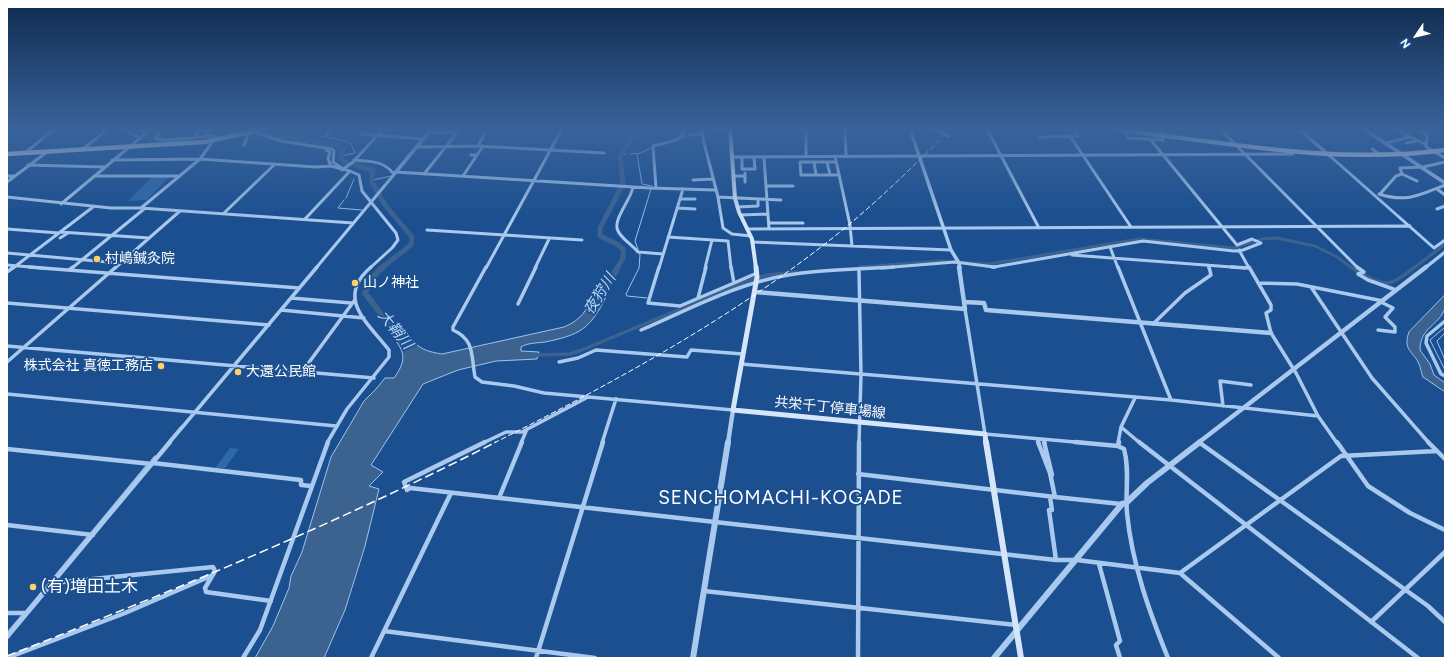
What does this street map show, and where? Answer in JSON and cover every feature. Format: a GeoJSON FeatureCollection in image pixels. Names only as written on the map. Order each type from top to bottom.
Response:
{"type":"FeatureCollection","features":[{"type":"Feature","properties":{"kind":"main road"},"geometry":{"type":"LineString","coordinates":[[732,160],[735,198],[740,215],[748,229],[752,242],[757,277],[733,410]]}},
{"type":"Feature","properties":{"kind":"main road","name":"共栄千丁停車場線"},"geometry":{"type":"LineString","coordinates":[[733,410],[985,434]]}},
{"type":"Feature","properties":{"kind":"main road"},"geometry":{"type":"LineString","coordinates":[[985,434],[1003,554],[1017,627],[1021,658]]}},
{"type":"Feature","properties":{"kind":"street"},"geometry":{"type":"LineString","coordinates":[[7,182],[35,160]]}},
{"type":"Feature","properties":{"kind":"street"},"geometry":{"type":"LineString","coordinates":[[61,204],[112,160]]}},
{"type":"Feature","properties":{"kind":"street"},"geometry":{"type":"LineString","coordinates":[[70,270],[199,160]]}},
{"type":"Feature","properties":{"kind":"street"},"geometry":{"type":"LineString","coordinates":[[215,160],[344,168],[353,161],[376,162],[386,165],[395,173],[632,187],[715,190]]}},
{"type":"Feature","properties":{"kind":"street"},"geometry":{"type":"LineString","coordinates":[[328,160],[331,166]]}},
{"type":"Feature","properties":{"kind":"street"},"geometry":{"type":"LineString","coordinates":[[302,372],[352,302],[355,288],[365,272],[390,252],[398,240],[396,233],[372,201],[360,189],[359,175],[333,162],[333,160]]}},
{"type":"Feature","properties":{"kind":"street"},"geometry":{"type":"LineString","coordinates":[[7,637],[25,613],[53,583],[90,535],[406,160]]}},
{"type":"Feature","properties":{"kind":"street"},"geometry":{"type":"LineString","coordinates":[[424,174],[436,160]]}},
{"type":"Feature","properties":{"kind":"street"},"geometry":{"type":"LineString","coordinates":[[463,176],[474,160]]}},
{"type":"Feature","properties":{"kind":"street"},"geometry":{"type":"LineString","coordinates":[[545,160],[453,327],[454,330],[464,335],[469,341],[474,377],[482,382],[514,386],[526,390],[588,397],[733,410],[693,658]]}},
{"type":"Feature","properties":{"kind":"street"},"geometry":{"type":"LineString","coordinates":[[653,160],[653,188]]}},
{"type":"Feature","properties":{"kind":"street"},"geometry":{"type":"LineString","coordinates":[[708,160],[725,230],[732,234],[750,236]]}},
{"type":"Feature","properties":{"kind":"street"},"geometry":{"type":"LineString","coordinates":[[742,160],[742,169],[755,169],[754,160]]}},
{"type":"Feature","properties":{"kind":"street"},"geometry":{"type":"LineString","coordinates":[[764,160],[769,229]]}},
{"type":"Feature","properties":{"kind":"street"},"geometry":{"type":"LineString","coordinates":[[919,160],[951,250],[959,263],[985,434],[1118,446],[1124,449],[1127,460],[1124,504],[1136,568],[1146,603],[1168,658]]}},
{"type":"Feature","properties":{"kind":"street"},"geometry":{"type":"LineString","coordinates":[[1004,160],[1039,228]]}},
{"type":"Feature","properties":{"kind":"street"},"geometry":{"type":"LineString","coordinates":[[1085,160],[1131,227]]}},
{"type":"Feature","properties":{"kind":"street"},"geometry":{"type":"LineString","coordinates":[[683,189],[648,303],[680,306],[734,283],[757,277],[959,263],[994,267],[1143,241],[1239,250],[1261,243],[1254,239],[1237,244],[1168,160]]}},
{"type":"Feature","properties":{"kind":"street"},"geometry":{"type":"LineString","coordinates":[[1251,160],[1353,264],[1364,272],[1360,273],[1368,280],[1396,290]]}},
{"type":"Feature","properties":{"kind":"street"},"geometry":{"type":"LineString","coordinates":[[1335,160],[1434,248],[1445,240]]}},
{"type":"Feature","properties":{"kind":"street"},"geometry":{"type":"LineString","coordinates":[[1372,193],[1390,198],[1413,199],[1445,184],[1410,160]]}},
{"type":"Feature","properties":{"kind":"street"},"geometry":{"type":"LineString","coordinates":[[814,162],[816,175]]}},
{"type":"Feature","properties":{"kind":"street"},"geometry":{"type":"LineString","coordinates":[[827,162],[830,175]]}},
{"type":"Feature","properties":{"kind":"street"},"geometry":{"type":"LineString","coordinates":[[840,176],[801,175],[799,163],[836,162],[840,176],[851,228],[852,246]]}},
{"type":"Feature","properties":{"kind":"street"},"geometry":{"type":"LineString","coordinates":[[1402,174],[1400,168],[1423,168],[1445,162]]}},
{"type":"Feature","properties":{"kind":"street"},"geometry":{"type":"LineString","coordinates":[[223,214],[275,164]]}},
{"type":"Feature","properties":{"kind":"street"},"geometry":{"type":"LineString","coordinates":[[28,165],[104,167]]}},
{"type":"Feature","properties":{"kind":"street"},"geometry":{"type":"LineString","coordinates":[[305,219],[350,171]]}},
{"type":"Feature","properties":{"kind":"street"},"geometry":{"type":"LineString","coordinates":[[734,176],[745,174],[745,182]]}},
{"type":"Feature","properties":{"kind":"street"},"geometry":{"type":"LineString","coordinates":[[1380,194],[1396,176],[1402,174],[1417,181]]}},
{"type":"Feature","properties":{"kind":"street"},"geometry":{"type":"LineString","coordinates":[[7,176],[15,176]]}},
{"type":"Feature","properties":{"kind":"street"},"geometry":{"type":"LineString","coordinates":[[94,176],[179,176]]}},
{"type":"Feature","properties":{"kind":"street"},"geometry":{"type":"LineString","coordinates":[[805,178],[840,176]]}},
{"type":"Feature","properties":{"kind":"street"},"geometry":{"type":"LineString","coordinates":[[693,180],[713,179]]}},
{"type":"Feature","properties":{"kind":"street"},"geometry":{"type":"LineString","coordinates":[[766,186],[793,186]]}},
{"type":"Feature","properties":{"kind":"street"},"geometry":{"type":"LineString","coordinates":[[632,187],[632,195],[618,221],[616,228],[641,252],[663,254]]}},
{"type":"Feature","properties":{"kind":"street"},"geometry":{"type":"LineString","coordinates":[[1437,189],[1445,195]]}},
{"type":"Feature","properties":{"kind":"street"},"geometry":{"type":"LineString","coordinates":[[7,197],[93,207],[143,208],[352,223]]}},
{"type":"Feature","properties":{"kind":"street"},"geometry":{"type":"LineString","coordinates":[[718,197],[780,200]]}},
{"type":"Feature","properties":{"kind":"street"},"geometry":{"type":"LineString","coordinates":[[680,199],[695,200]]}},
{"type":"Feature","properties":{"kind":"street"},"geometry":{"type":"LineString","coordinates":[[737,207],[758,206],[758,199]]}},
{"type":"Feature","properties":{"kind":"street"},"geometry":{"type":"LineString","coordinates":[[1437,209],[1445,206]]}},
{"type":"Feature","properties":{"kind":"street"},"geometry":{"type":"LineString","coordinates":[[7,272],[93,207]]}},
{"type":"Feature","properties":{"kind":"street"},"geometry":{"type":"LineString","coordinates":[[677,208],[695,209]]}},
{"type":"Feature","properties":{"kind":"street"},"geometry":{"type":"LineString","coordinates":[[7,362],[180,211]]}},
{"type":"Feature","properties":{"kind":"street"},"geometry":{"type":"LineString","coordinates":[[740,215],[768,214]]}},
{"type":"Feature","properties":{"kind":"street"},"geometry":{"type":"LineString","coordinates":[[769,223],[803,223]]}},
{"type":"Feature","properties":{"kind":"street"},"geometry":{"type":"LineString","coordinates":[[748,229],[1410,226]]}},
{"type":"Feature","properties":{"kind":"street"},"geometry":{"type":"LineString","coordinates":[[7,229],[149,238]]}},
{"type":"Feature","properties":{"kind":"street"},"geometry":{"type":"LineString","coordinates":[[427,230],[582,240]]}},
{"type":"Feature","properties":{"kind":"street"},"geometry":{"type":"LineString","coordinates":[[60,238],[68,232]]}},
{"type":"Feature","properties":{"kind":"street"},"geometry":{"type":"LineString","coordinates":[[668,237],[728,241],[732,280],[734,283]]}},
{"type":"Feature","properties":{"kind":"street"},"geometry":{"type":"LineString","coordinates":[[518,304],[549,239]]}},
{"type":"Feature","properties":{"kind":"street"},"geometry":{"type":"LineString","coordinates":[[698,298],[712,240]]}},
{"type":"Feature","properties":{"kind":"street"},"geometry":{"type":"LineString","coordinates":[[752,242],[951,250]]}},
{"type":"Feature","properties":{"kind":"street"},"geometry":{"type":"LineString","coordinates":[[1110,247],[1171,400]]}},
{"type":"Feature","properties":{"kind":"street"},"geometry":{"type":"LineString","coordinates":[[1239,250],[1248,268],[1271,305],[1271,310],[1266,313],[1271,333],[1294,370],[1318,416],[1368,486],[1410,513],[1445,530]]}},
{"type":"Feature","properties":{"kind":"street"},"geometry":{"type":"LineString","coordinates":[[994,658],[1017,627],[1077,560],[1124,504],[1147,483],[1445,252]]}},
{"type":"Feature","properties":{"kind":"street"},"geometry":{"type":"LineString","coordinates":[[7,253],[119,263]]}},
{"type":"Feature","properties":{"kind":"street"},"geometry":{"type":"LineString","coordinates":[[1064,255],[1248,268]]}},
{"type":"Feature","properties":{"kind":"street"},"geometry":{"type":"LineString","coordinates":[[7,265],[298,288]]}},
{"type":"Feature","properties":{"kind":"street"},"geometry":{"type":"LineString","coordinates":[[1154,324],[1186,294],[1212,275],[1208,265]]}},
{"type":"Feature","properties":{"kind":"street"},"geometry":{"type":"LineString","coordinates":[[858,658],[858,474],[861,375],[859,270]]}},
{"type":"Feature","properties":{"kind":"street"},"geometry":{"type":"LineString","coordinates":[[641,330],[757,277]]}},
{"type":"Feature","properties":{"kind":"street"},"geometry":{"type":"LineString","coordinates":[[1258,283],[1297,284],[1382,301],[1393,308],[1393,310],[1385,317],[1395,327],[1395,332],[1378,330]]}},
{"type":"Feature","properties":{"kind":"street"},"geometry":{"type":"LineString","coordinates":[[1311,288],[1340,334],[1367,372],[1445,459]]}},
{"type":"Feature","properties":{"kind":"street"},"geometry":{"type":"LineString","coordinates":[[755,292],[859,300],[934,308],[965,309]]}},
{"type":"Feature","properties":{"kind":"street"},"geometry":{"type":"LineString","coordinates":[[243,658],[260,630],[323,452],[336,426],[347,409],[387,362],[390,353],[352,302],[291,298]]}},
{"type":"Feature","properties":{"kind":"street"},"geometry":{"type":"LineString","coordinates":[[965,302],[984,303],[986,310],[1271,333]]}},
{"type":"Feature","properties":{"kind":"street"},"geometry":{"type":"LineString","coordinates":[[7,303],[267,325]]}},
{"type":"Feature","properties":{"kind":"street"},"geometry":{"type":"LineString","coordinates":[[281,310],[364,318]]}},
{"type":"Feature","properties":{"kind":"street"},"geometry":{"type":"LineString","coordinates":[[1445,321],[1427,336],[1426,339],[1426,343],[1442,374],[1445,376]]}},
{"type":"Feature","properties":{"kind":"street"},"geometry":{"type":"LineString","coordinates":[[7,346],[374,378]]}},
{"type":"Feature","properties":{"kind":"street"},"geometry":{"type":"LineString","coordinates":[[559,362],[578,358],[596,350],[687,357],[691,350],[743,354]]}},
{"type":"Feature","properties":{"kind":"street"},"geometry":{"type":"LineString","coordinates":[[741,364],[1171,400],[1318,416]]}},
{"type":"Feature","properties":{"kind":"street"},"geometry":{"type":"LineString","coordinates":[[1223,406],[1220,381],[1251,385]]}},
{"type":"Feature","properties":{"kind":"street"},"geometry":{"type":"LineString","coordinates":[[7,394],[336,426]]}},
{"type":"Feature","properties":{"kind":"street"},"geometry":{"type":"LineString","coordinates":[[588,397],[522,432],[506,432],[404,482],[407,490],[410,488],[1056,560],[1077,560],[1099,564],[1180,573],[1279,658]]}},
{"type":"Feature","properties":{"kind":"street"},"geometry":{"type":"LineString","coordinates":[[1118,446],[1121,427],[1135,398]]}},
{"type":"Feature","properties":{"kind":"street"},"geometry":{"type":"LineString","coordinates":[[536,658],[616,399]]}},
{"type":"Feature","properties":{"kind":"street"},"geometry":{"type":"LineString","coordinates":[[1121,427],[1168,466],[1418,658]]}},
{"type":"Feature","properties":{"kind":"street"},"geometry":{"type":"LineString","coordinates":[[499,498],[527,429]]}},
{"type":"Feature","properties":{"kind":"street"},"geometry":{"type":"LineString","coordinates":[[1037,439],[1050,474],[1054,498],[1052,510],[1049,510],[1050,526],[1056,560]]}},
{"type":"Feature","properties":{"kind":"street"},"geometry":{"type":"LineString","coordinates":[[1044,440],[1054,498]]}},
{"type":"Feature","properties":{"kind":"street"},"geometry":{"type":"LineString","coordinates":[[1200,442],[1405,589],[1428,606],[1445,622]]}},
{"type":"Feature","properties":{"kind":"street"},"geometry":{"type":"LineString","coordinates":[[7,449],[301,480],[301,485],[311,486]]}},
{"type":"Feature","properties":{"kind":"street"},"geometry":{"type":"LineString","coordinates":[[1180,573],[1341,456],[1437,451]]}},
{"type":"Feature","properties":{"kind":"street"},"geometry":{"type":"LineString","coordinates":[[858,474],[993,488],[996,490],[1054,498],[1124,504]]}},
{"type":"Feature","properties":{"kind":"street"},"geometry":{"type":"LineString","coordinates":[[371,658],[452,493]]}},
{"type":"Feature","properties":{"kind":"street"},"geometry":{"type":"LineString","coordinates":[[7,525],[90,535]]}},
{"type":"Feature","properties":{"kind":"street"},"geometry":{"type":"LineString","coordinates":[[1371,622],[1445,552]]}},
{"type":"Feature","properties":{"kind":"street"},"geometry":{"type":"LineString","coordinates":[[1099,564],[1103,574],[1102,579],[1120,641],[1116,645],[1120,658]]}},
{"type":"Feature","properties":{"kind":"street"},"geometry":{"type":"LineString","coordinates":[[53,583],[212,567],[215,571],[205,588],[206,592],[270,601]]}},
{"type":"Feature","properties":{"kind":"street"},"geometry":{"type":"LineString","coordinates":[[7,658],[125,612],[214,575]]}},
{"type":"Feature","properties":{"kind":"street"},"geometry":{"type":"LineString","coordinates":[[704,591],[1017,627]]}},
{"type":"Feature","properties":{"kind":"street"},"geometry":{"type":"LineString","coordinates":[[7,613],[25,613]]}},
{"type":"Feature","properties":{"kind":"street"},"geometry":{"type":"LineString","coordinates":[[384,631],[595,658]]}},
{"type":"Feature","properties":{"kind":"shaded area"},"geometry":{"type":"Polygon","coordinates":[[[152,177],[169,177],[147,200],[128,201],[152,177]]]}},
{"type":"Feature","properties":{"kind":"shaded area"},"geometry":{"type":"Polygon","coordinates":[[[230,448],[239,449],[225,468],[215,468],[230,448]]]}},
{"type":"Feature","properties":{"kind":"water"},"geometry":{"type":"Polygon","coordinates":[[[594,295],[606,297],[595,317],[583,329],[567,337],[529,344],[521,347],[521,351],[539,352],[537,359],[496,361],[458,370],[423,384],[371,465],[383,472],[369,486],[379,489],[365,546],[345,610],[324,658],[255,658],[273,626],[289,588],[291,576],[302,552],[331,457],[364,401],[385,378],[394,378],[402,364],[403,358],[400,348],[388,329],[401,325],[417,345],[427,350],[442,354],[564,327],[579,318],[594,295]]]}},
{"type":"Feature","properties":{"kind":"water"},"geometry":{"type":"Polygon","coordinates":[[[1445,295],[1445,308],[1439,319],[1426,331],[1423,336],[1420,350],[1430,364],[1434,375],[1445,383],[1445,392],[1423,377],[1417,360],[1408,347],[1407,338],[1409,332],[1445,295]]]}},
{"type":"Feature","properties":{"kind":"waterway","name":"大鞘川"},"geometry":{"type":"LineString","coordinates":[[342,160],[344,162],[373,170],[372,182],[385,205],[412,237],[411,245],[381,268]]}},
{"type":"Feature","properties":{"kind":"waterway"},"geometry":{"type":"LineString","coordinates":[[394,172],[404,160]]}},
{"type":"Feature","properties":{"kind":"waterway","name":"夜狩川"},"geometry":{"type":"LineString","coordinates":[[617,268],[623,258],[623,249],[617,244],[600,236],[600,228],[623,184],[621,160]]}},
{"type":"Feature","properties":{"kind":"waterway"},"geometry":{"type":"LineString","coordinates":[[638,160],[642,184],[652,186]]}},
{"type":"Feature","properties":{"kind":"waterway"},"geometry":{"type":"LineString","coordinates":[[373,180],[391,176]]}},
{"type":"Feature","properties":{"kind":"waterway"},"geometry":{"type":"LineString","coordinates":[[346,198],[354,179]]}},
{"type":"Feature","properties":{"kind":"waterway"},"geometry":{"type":"LineString","coordinates":[[647,298],[627,296],[626,294],[639,268],[640,255],[635,241],[651,189]]}},
{"type":"Feature","properties":{"kind":"waterway"},"geometry":{"type":"LineString","coordinates":[[344,200],[338,208],[362,210]]}},
{"type":"Feature","properties":{"kind":"waterway"},"geometry":{"type":"LineString","coordinates":[[863,267],[860,267],[941,261],[989,264],[1139,239],[1233,248],[1262,239],[1277,238],[1315,246],[1337,257],[1352,268]]}},
{"type":"Feature","properties":{"kind":"waterway"},"geometry":{"type":"LineString","coordinates":[[1414,268],[1445,244]]}},
{"type":"Feature","properties":{"kind":"waterway","name":"大鞘川"},"geometry":{"type":"LineString","coordinates":[[383,267],[372,278],[365,293],[385,319],[399,333]]}},
{"type":"Feature","properties":{"kind":"waterway","name":"夜狩川"},"geometry":{"type":"LineString","coordinates":[[598,302],[618,267]]}},
{"type":"Feature","properties":{"kind":"waterway"},"geometry":{"type":"LineString","coordinates":[[1351,267],[1374,280],[1384,283],[1399,279],[1415,267]]}},
{"type":"Feature","properties":{"kind":"waterway"},"geometry":{"type":"LineString","coordinates":[[534,355],[570,354],[745,282],[767,275],[796,272]]}},
{"type":"Feature","properties":{"kind":"waterway"},"geometry":{"type":"LineString","coordinates":[[1445,327],[1430,340],[1445,370]]}},
{"type":"Feature","properties":{"kind":"waterway"},"geometry":{"type":"LineString","coordinates":[[1445,333],[1437,341],[1445,360]]}},
{"type":"Feature","properties":{"kind":"waterway"},"geometry":{"type":"LineString","coordinates":[[169,440],[181,426]]}},
{"type":"Feature","properties":{"kind":"waterway"},"geometry":{"type":"LineString","coordinates":[[151,461],[155,456]]}},
{"type":"Feature","properties":{"kind":"waterway"},"geometry":{"type":"LineString","coordinates":[[90,534],[147,465]]}},
{"type":"Feature","properties":{"kind":"waterway"},"geometry":{"type":"LineString","coordinates":[[25,612],[88,536]]}},
{"type":"Feature","properties":{"kind":"waterway"},"geometry":{"type":"LineString","coordinates":[[7,633],[23,614]]}},
{"type":"Feature","properties":{"kind":"railway"},"geometry":{"type":"LineString","coordinates":[[494,443],[625,374],[667,350],[750,298],[791,270],[862,214],[919,160]]}},
{"type":"Feature","properties":{"kind":"railway"},"geometry":{"type":"LineString","coordinates":[[7,656],[131,607],[316,528],[494,443]]}},
{"type":"Feature","properties":{"kind":"place","name":"村嶋鍼灸院"},"geometry":{"type":"Point","coordinates":[97,259]}},
{"type":"Feature","properties":{"kind":"place","name":"山ノ神社"},"geometry":{"type":"Point","coordinates":[355,283]}},
{"type":"Feature","properties":{"kind":"place","name":"株式会社 真徳工務店"},"geometry":{"type":"Point","coordinates":[161,366]}},
{"type":"Feature","properties":{"kind":"place","name":"大還公民館"},"geometry":{"type":"Point","coordinates":[238,372]}},
{"type":"Feature","properties":{"kind":"place","name":"(有)増田土木"},"geometry":{"type":"Point","coordinates":[33,587]}},
{"type":"Feature","properties":{"kind":"district","name":"SENCHOMACHI-KOGADE"},"geometry":{"type":"Point","coordinates":[781,498]}}]}
